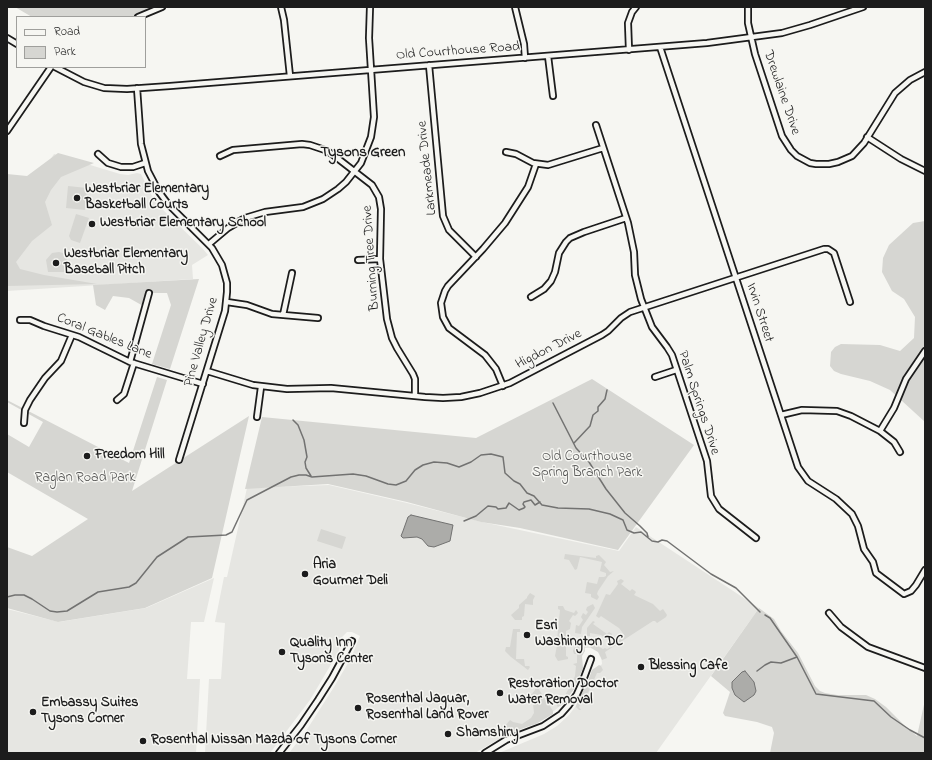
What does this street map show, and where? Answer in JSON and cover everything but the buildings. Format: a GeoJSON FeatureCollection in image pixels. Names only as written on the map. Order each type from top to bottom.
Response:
{"type":"FeatureCollection","features":[{"type":"Feature","properties":{"kind":"street"},"geometry":{"type":"LineString","coordinates":[[140,16],[162,7]]}},
{"type":"Feature","properties":{"kind":"street"},"geometry":{"type":"LineString","coordinates":[[281,7],[284,20],[290,76]]}},
{"type":"Feature","properties":{"kind":"street"},"geometry":{"type":"LineString","coordinates":[[209,244],[228,228],[244,218],[265,212],[303,207],[323,200],[346,182],[355,171],[364,157],[368,147],[373,126],[374,107],[368,38],[370,7]]}},
{"type":"Feature","properties":{"kind":"street"},"geometry":{"type":"LineString","coordinates":[[514,7],[524,44],[525,58]]}},
{"type":"Feature","properties":{"kind":"street"},"geometry":{"type":"LineString","coordinates":[[629,50],[628,23],[636,7]]}},
{"type":"Feature","properties":{"kind":"street","name":"Drewlaine Drive"},"geometry":{"type":"LineString","coordinates":[[748,7],[748,23],[755,54],[782,136],[797,156],[804,160],[816,164],[829,164],[845,160],[856,152],[895,93],[910,80],[925,72]]}},
{"type":"Feature","properties":{"kind":"street","name":"Old Courthouse Road"},"geometry":{"type":"LineString","coordinates":[[57,68],[75,78],[95,86],[116,89],[137,88],[707,43],[751,38],[793,30],[863,7]]}},
{"type":"Feature","properties":{"kind":"street"},"geometry":{"type":"LineString","coordinates":[[7,38],[16,43]]}},
{"type":"Feature","properties":{"kind":"street","name":"Irvin Street"},"geometry":{"type":"LineString","coordinates":[[660,47],[798,467],[808,481],[836,499],[852,514],[858,526],[864,549],[873,562],[876,573],[904,594],[911,591],[925,570]]}},
{"type":"Feature","properties":{"kind":"street"},"geometry":{"type":"LineString","coordinates":[[548,56],[553,96]]}},
{"type":"Feature","properties":{"kind":"street","name":"Larkmeade Drive"},"geometry":{"type":"LineString","coordinates":[[429,65],[443,216],[449,230],[476,257]]}},
{"type":"Feature","properties":{"kind":"street"},"geometry":{"type":"LineString","coordinates":[[7,131],[50,68]]}},
{"type":"Feature","properties":{"kind":"street","name":"Pine Valley Drive"},"geometry":{"type":"LineString","coordinates":[[137,88],[141,139],[145,163],[164,199],[209,244],[218,256],[225,274],[227,292],[226,311],[180,460]]}},
{"type":"Feature","properties":{"kind":"street","name":"Palm Springs Drive"},"geometry":{"type":"LineString","coordinates":[[596,125],[632,240],[637,287],[652,327],[668,347],[706,461],[711,496],[714,503],[723,513],[756,538]]}},
{"type":"Feature","properties":{"kind":"street"},"geometry":{"type":"LineString","coordinates":[[867,137],[901,159],[925,171]]}},
{"type":"Feature","properties":{"kind":"street","name":"Burning Tree Drive"},"geometry":{"type":"LineString","coordinates":[[220,156],[233,150],[302,144],[310,145],[325,150],[372,185],[379,197],[381,209],[380,259],[389,329],[397,348],[414,374],[415,396]]}},
{"type":"Feature","properties":{"kind":"street"},"geometry":{"type":"LineString","coordinates":[[506,152],[516,154],[527,161],[536,164],[548,165],[556,164],[604,148]]}},
{"type":"Feature","properties":{"kind":"street"},"geometry":{"type":"LineString","coordinates":[[98,154],[108,163],[121,167],[145,163]]}},
{"type":"Feature","properties":{"kind":"street"},"geometry":{"type":"LineString","coordinates":[[503,386],[497,371],[491,362],[478,349],[449,328],[443,317],[441,303],[445,291],[498,233],[505,223],[528,187],[536,164]]}},
{"type":"Feature","properties":{"kind":"street"},"geometry":{"type":"LineString","coordinates":[[531,297],[544,289],[551,281],[555,272],[559,253],[570,238],[626,218]]}},
{"type":"Feature","properties":{"kind":"street","name":"Higdon Drive"},"geometry":{"type":"LineString","coordinates":[[207,371],[246,383],[287,389],[331,388],[443,398],[461,397],[503,386],[602,335],[625,315],[824,249],[828,249],[834,253],[850,302]]}},
{"type":"Feature","properties":{"kind":"street"},"geometry":{"type":"LineString","coordinates":[[358,260],[380,259]]}},
{"type":"Feature","properties":{"kind":"street"},"geometry":{"type":"LineString","coordinates":[[283,315],[292,273]]}},
{"type":"Feature","properties":{"kind":"street"},"geometry":{"type":"LineString","coordinates":[[117,400],[124,394],[149,293]]}},
{"type":"Feature","properties":{"kind":"street"},"geometry":{"type":"LineString","coordinates":[[227,302],[247,305],[261,311],[283,315],[318,318]]}},
{"type":"Feature","properties":{"kind":"street","name":"Coral Gables Lane"},"geometry":{"type":"LineString","coordinates":[[20,320],[30,320],[72,335],[132,363],[203,384]]}},
{"type":"Feature","properties":{"kind":"street"},"geometry":{"type":"LineString","coordinates":[[24,423],[25,410],[30,400],[45,378],[61,361],[72,335]]}},
{"type":"Feature","properties":{"kind":"street"},"geometry":{"type":"LineString","coordinates":[[880,431],[894,408],[906,380],[925,351]]}},
{"type":"Feature","properties":{"kind":"street"},"geometry":{"type":"LineString","coordinates":[[655,377],[676,370]]}},
{"type":"Feature","properties":{"kind":"street"},"geometry":{"type":"LineString","coordinates":[[257,417],[261,386]]}},
{"type":"Feature","properties":{"kind":"street"},"geometry":{"type":"LineString","coordinates":[[781,415],[802,410],[837,411],[851,416],[880,431],[894,442],[900,452]]}},
{"type":"Feature","properties":{"kind":"street"},"geometry":{"type":"LineString","coordinates":[[829,613],[841,627],[868,647],[925,668]]}},
{"type":"Feature","properties":{"kind":"street"},"geometry":{"type":"LineString","coordinates":[[279,753],[301,726],[318,700],[352,641]]}},
{"type":"Feature","properties":{"kind":"street"},"geometry":{"type":"LineString","coordinates":[[485,753],[506,740],[543,726],[561,714],[577,694],[591,659]]}},
{"type":"Feature","properties":{"kind":"shaded area","name":"Westbriar Elementary School"},"geometry":{"type":"Polygon","coordinates":[[[54,154],[120,174],[141,174],[158,205],[208,255],[192,265],[193,279],[7,291],[7,225],[54,154]]]}},
{"type":"Feature","properties":{"kind":"shaded area"},"geometry":{"type":"Polygon","coordinates":[[[329,485],[482,522],[619,551],[636,527],[759,608],[656,753],[499,753],[544,734],[557,726],[569,715],[584,695],[593,673],[602,664],[601,654],[593,648],[585,648],[580,653],[579,674],[560,706],[545,718],[494,742],[475,753],[289,753],[306,731],[351,658],[360,636],[352,632],[347,632],[341,638],[339,651],[310,700],[270,753],[205,753],[209,679],[221,679],[225,623],[215,622],[224,577],[227,577],[247,488],[329,485]]]}},
{"type":"Feature","properties":{"kind":"shaded area"},"geometry":{"type":"Polygon","coordinates":[[[411,515],[453,525],[450,541],[434,547],[428,546],[422,539],[417,537],[403,538],[401,536],[408,517],[411,515]]]}},
{"type":"Feature","properties":{"kind":"shaded area"},"geometry":{"type":"Polygon","coordinates":[[[214,578],[204,622],[191,622],[187,679],[200,679],[196,753],[7,753],[7,609],[59,622],[146,608],[214,578]]]}},
{"type":"Feature","properties":{"kind":"shaded area"},"geometry":{"type":"Polygon","coordinates":[[[745,671],[754,682],[756,691],[754,695],[744,702],[735,695],[732,688],[732,682],[745,671]]]}},
{"type":"Feature","properties":{"kind":"green space"},"geometry":{"type":"Polygon","coordinates":[[[15,7],[162,7],[140,16],[30,16],[15,7]]]}},
{"type":"Feature","properties":{"kind":"green space"},"geometry":{"type":"Polygon","coordinates":[[[58,153],[94,163],[61,177],[51,190],[45,202],[52,225],[32,241],[16,262],[20,269],[44,275],[97,284],[7,286],[7,174],[27,176],[58,153]]]}},
{"type":"Feature","properties":{"kind":"green space","name":"Westbriar Elementary Basketball Courts"},"geometry":{"type":"Polygon","coordinates":[[[68,186],[87,188],[85,210],[66,208],[68,186]]]}},
{"type":"Feature","properties":{"kind":"green space"},"geometry":{"type":"Polygon","coordinates":[[[76,214],[89,218],[80,243],[71,240],[69,236],[76,214]]]}},
{"type":"Feature","properties":{"kind":"green space"},"geometry":{"type":"Polygon","coordinates":[[[925,221],[925,422],[890,390],[870,381],[841,374],[834,371],[830,366],[831,352],[835,347],[841,344],[880,345],[900,351],[914,338],[915,317],[904,299],[892,291],[882,272],[883,258],[889,245],[913,223],[925,221]]]}},
{"type":"Feature","properties":{"kind":"green space","name":"Westbriar Elementary Baseball Pitch"},"geometry":{"type":"Polygon","coordinates":[[[59,252],[67,254],[66,272],[48,272],[46,260],[52,253],[59,252]]]}},
{"type":"Feature","properties":{"kind":"green space"},"geometry":{"type":"Polygon","coordinates":[[[199,279],[170,369],[152,364],[171,305],[167,293],[149,293],[145,307],[129,298],[113,296],[105,310],[96,305],[93,285],[199,279]]]}},
{"type":"Feature","properties":{"kind":"green space","name":"Raglan Road Park"},"geometry":{"type":"Polygon","coordinates":[[[157,377],[167,380],[132,491],[249,416],[212,578],[145,608],[58,622],[7,608],[7,547],[32,556],[88,519],[7,472],[7,434],[29,447],[43,422],[7,402],[7,400],[129,463],[157,377]]]}},
{"type":"Feature","properties":{"kind":"green space","name":"Old Courthouse Spring Branch Park"},"geometry":{"type":"Polygon","coordinates":[[[592,379],[694,445],[618,550],[520,528],[481,522],[407,502],[328,484],[245,489],[262,417],[476,438],[592,379]]]}},
{"type":"Feature","properties":{"kind":"green space"},"geometry":{"type":"Polygon","coordinates":[[[321,529],[346,537],[342,549],[317,541],[321,529]]]}},
{"type":"Feature","properties":{"kind":"green space"},"geometry":{"type":"Polygon","coordinates":[[[565,554],[596,558],[596,556],[599,555],[606,562],[604,565],[610,572],[614,571],[608,576],[598,591],[597,594],[599,597],[597,600],[591,597],[591,594],[585,593],[587,582],[597,584],[599,577],[606,576],[606,573],[600,571],[602,562],[580,557],[577,569],[575,570],[569,560],[564,559],[565,554]]]}},
{"type":"Feature","properties":{"kind":"green space"},"geometry":{"type":"Polygon","coordinates":[[[621,579],[624,581],[621,584],[630,591],[632,589],[636,592],[634,595],[653,604],[660,611],[663,609],[667,615],[657,623],[653,621],[605,652],[607,658],[602,660],[598,652],[591,648],[589,642],[592,641],[593,645],[603,649],[611,647],[612,643],[601,635],[590,633],[590,636],[587,636],[587,628],[593,621],[595,622],[593,624],[607,634],[609,632],[612,634],[611,637],[612,638],[614,636],[618,641],[625,636],[619,628],[601,616],[599,618],[596,616],[606,594],[610,595],[618,584],[617,581],[621,579]]]}},
{"type":"Feature","properties":{"kind":"green space"},"geometry":{"type":"Polygon","coordinates":[[[530,593],[535,596],[533,605],[525,604],[524,616],[522,617],[522,620],[515,620],[511,615],[519,608],[519,605],[530,593]]]}},
{"type":"Feature","properties":{"kind":"green space"},"geometry":{"type":"Polygon","coordinates":[[[593,604],[595,608],[582,627],[581,634],[575,633],[576,625],[579,626],[583,620],[581,617],[583,613],[586,615],[588,612],[586,610],[587,607],[593,604]]]}},
{"type":"Feature","properties":{"kind":"green space"},"geometry":{"type":"Polygon","coordinates":[[[558,606],[563,606],[565,610],[574,613],[576,610],[578,613],[575,616],[573,615],[569,621],[571,623],[570,629],[566,631],[566,656],[568,659],[558,661],[555,656],[557,645],[553,644],[554,640],[557,640],[560,610],[558,609],[558,606]]]}},
{"type":"Feature","properties":{"kind":"green space"},"geometry":{"type":"Polygon","coordinates":[[[759,608],[774,619],[781,631],[798,653],[815,686],[820,691],[837,695],[866,695],[875,699],[886,707],[917,736],[925,700],[925,753],[770,753],[774,733],[772,727],[757,722],[725,716],[723,713],[730,692],[711,676],[759,608]]]}},
{"type":"Feature","properties":{"kind":"green space"},"geometry":{"type":"Polygon","coordinates":[[[513,629],[520,629],[520,632],[517,632],[516,659],[524,659],[525,666],[530,667],[528,670],[505,651],[506,647],[510,647],[513,629]]]}},
{"type":"Feature","properties":{"kind":"green space"},"geometry":{"type":"Polygon","coordinates":[[[575,639],[582,639],[584,646],[585,651],[582,656],[583,668],[574,689],[563,704],[558,707],[554,701],[557,700],[559,702],[564,697],[575,676],[576,666],[573,664],[577,663],[577,654],[574,654],[573,651],[574,648],[577,647],[577,643],[574,642],[575,639]]]}},
{"type":"Feature","properties":{"kind":"green space"},"geometry":{"type":"Polygon","coordinates":[[[599,665],[603,670],[600,673],[597,673],[588,693],[579,707],[581,710],[579,710],[576,707],[577,702],[587,684],[592,670],[599,665]]]}},
{"type":"Feature","properties":{"kind":"green space"},"geometry":{"type":"Polygon","coordinates":[[[536,685],[553,711],[553,714],[536,724],[506,733],[504,729],[510,720],[522,724],[531,718],[534,713],[533,704],[525,697],[532,694],[536,685]]]}},
{"type":"Feature","properties":{"kind":"waterway"},"geometry":{"type":"LineString","coordinates":[[574,443],[590,426],[593,415],[598,411],[598,407],[605,399],[607,390]]}},
{"type":"Feature","properties":{"kind":"waterway"},"geometry":{"type":"LineString","coordinates":[[553,403],[576,448],[589,462],[606,489],[625,513],[647,533],[648,537]]}},
{"type":"Feature","properties":{"kind":"waterway"},"geometry":{"type":"LineString","coordinates":[[293,420],[298,425],[304,440],[307,457],[305,462],[306,468],[311,476]]}},
{"type":"Feature","properties":{"kind":"waterway"},"geometry":{"type":"LineString","coordinates":[[7,597],[24,595],[50,611],[57,612],[67,611],[98,592],[129,587],[136,583],[157,557],[188,537],[226,535],[232,532],[247,500],[291,477],[299,475],[312,477],[353,474],[366,476],[388,484],[396,485],[406,481],[415,470],[423,465],[434,462],[447,463],[459,467],[471,462],[481,455],[491,454],[503,457],[505,473],[520,484],[527,493],[534,496],[542,505],[558,508],[589,509],[610,514],[623,520],[627,530],[634,533],[641,532],[652,541],[667,541],[711,574],[736,588],[760,612]]}},
{"type":"Feature","properties":{"kind":"waterway"},"geometry":{"type":"LineString","coordinates":[[464,521],[476,516],[488,506],[496,507],[498,509],[506,508],[509,503],[519,510],[525,507],[523,504],[524,502],[531,500],[535,505],[540,502]]}},
{"type":"Feature","properties":{"kind":"waterway"},"geometry":{"type":"LineString","coordinates":[[765,615],[770,618],[797,657],[816,694],[874,701],[891,717],[925,738]]}},
{"type":"Feature","properties":{"kind":"waterway"},"geometry":{"type":"LineString","coordinates":[[757,671],[771,662],[781,663],[797,657]]}},
{"type":"Feature","properties":{"kind":"place","name":"Westbriar Elementary Basketball Courts"},"geometry":{"type":"Point","coordinates":[77,198]}},
{"type":"Feature","properties":{"kind":"place","name":"Westbriar Elementary School"},"geometry":{"type":"Point","coordinates":[92,224]}},
{"type":"Feature","properties":{"kind":"place","name":"Westbriar Elementary Baseball Pitch"},"geometry":{"type":"Point","coordinates":[56,263]}},
{"type":"Feature","properties":{"kind":"place","name":"Freedom Hill"},"geometry":{"type":"Point","coordinates":[87,456]}},
{"type":"Feature","properties":{"kind":"place","name":"Aria Gourmet Deli"},"geometry":{"type":"Point","coordinates":[305,574]}},
{"type":"Feature","properties":{"kind":"place","name":"Esri Washington DC"},"geometry":{"type":"Point","coordinates":[527,635]}},
{"type":"Feature","properties":{"kind":"place","name":"Quality Inn Tysons Center"},"geometry":{"type":"Point","coordinates":[282,652]}},
{"type":"Feature","properties":{"kind":"place","name":"Blessing Cafe"},"geometry":{"type":"Point","coordinates":[641,667]}},
{"type":"Feature","properties":{"kind":"place","name":"Restoration Doctor Water Removal"},"geometry":{"type":"Point","coordinates":[500,693]}},
{"type":"Feature","properties":{"kind":"place","name":"Rosenthal Jaguar, Rosenthal Land Rover"},"geometry":{"type":"Point","coordinates":[358,708]}},
{"type":"Feature","properties":{"kind":"place","name":"Embassy Suites Tysons Corner"},"geometry":{"type":"Point","coordinates":[33,712]}},
{"type":"Feature","properties":{"kind":"place","name":"Shamshiry"},"geometry":{"type":"Point","coordinates":[448,734]}},
{"type":"Feature","properties":{"kind":"place","name":"Rosenthal Nissan Mazda of Tysons Corner"},"geometry":{"type":"Point","coordinates":[143,741]}},
{"type":"Feature","properties":{"kind":"district","name":"Tysons Green"},"geometry":{"type":"Point","coordinates":[363,154]}}]}
